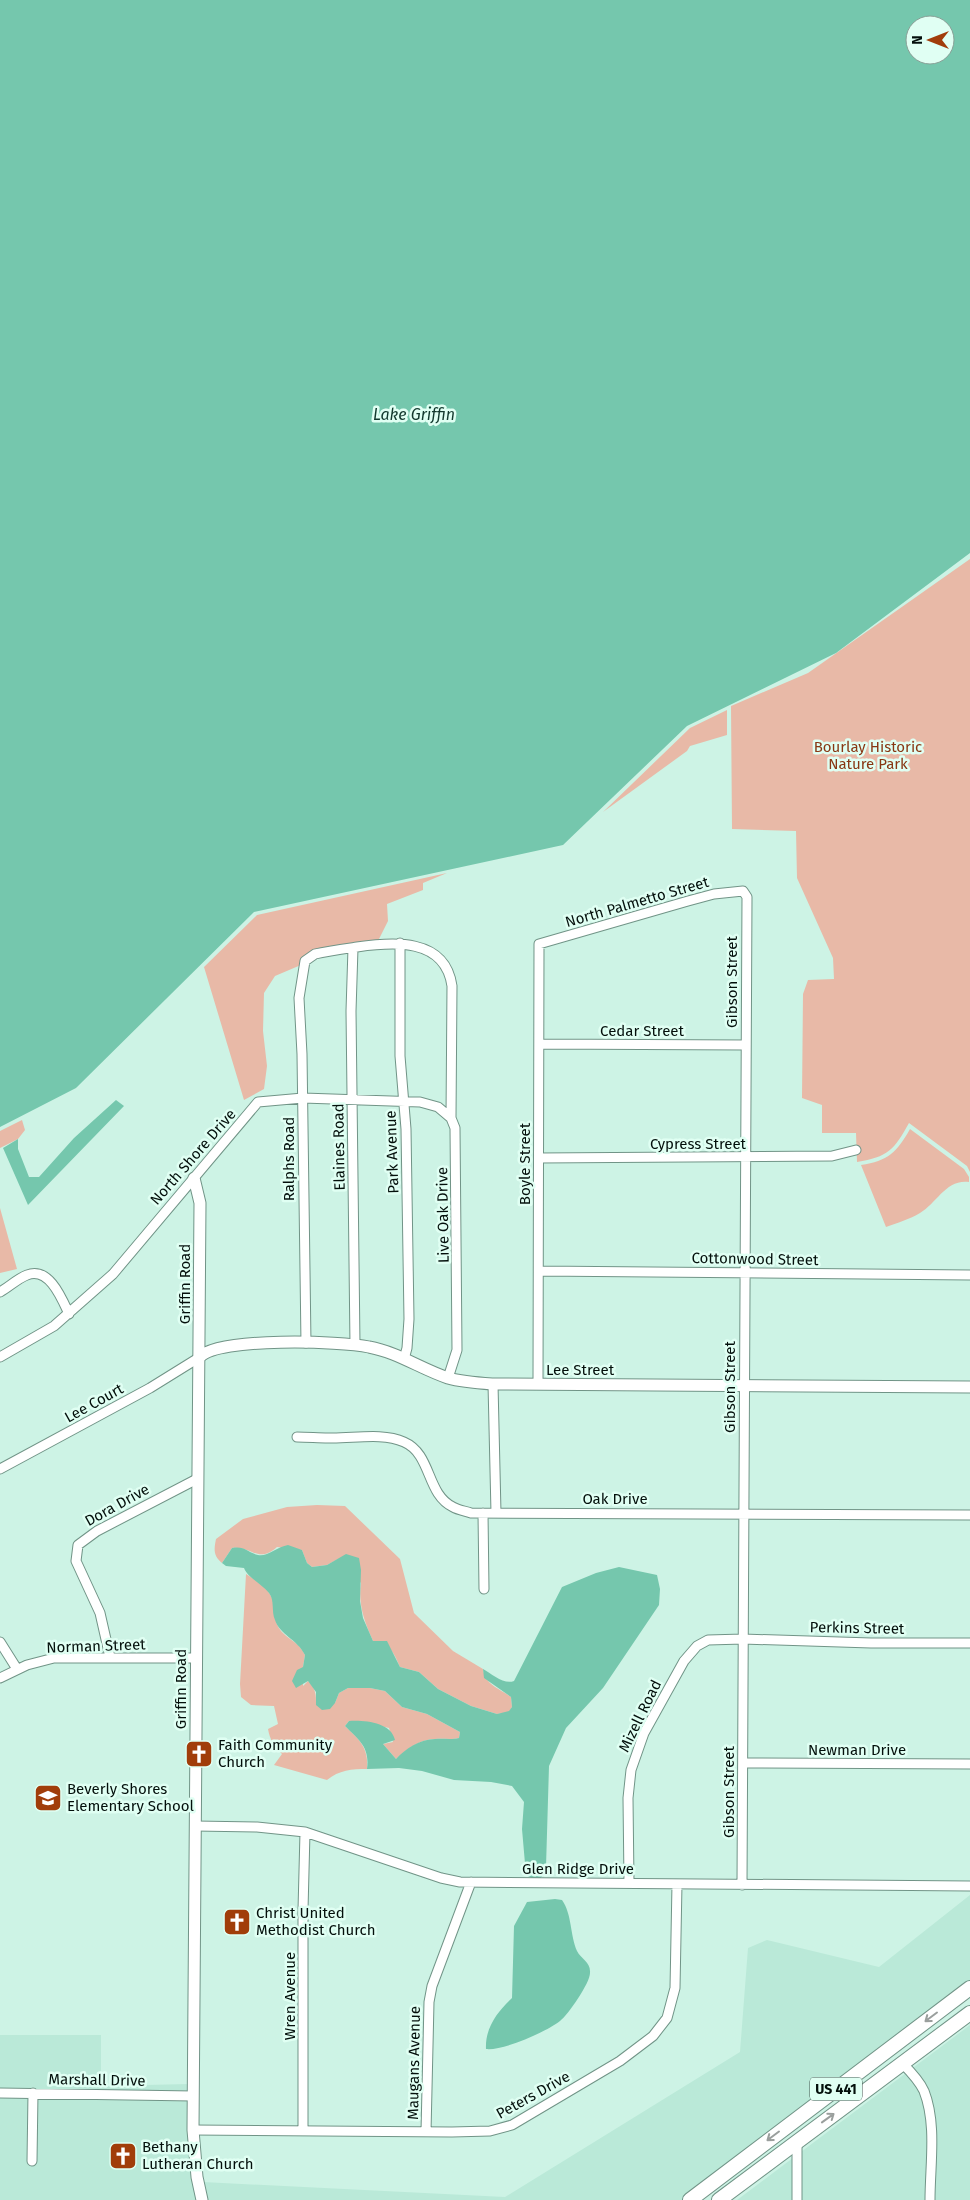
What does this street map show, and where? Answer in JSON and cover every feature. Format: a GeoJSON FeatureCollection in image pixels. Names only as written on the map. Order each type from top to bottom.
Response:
{"type":"FeatureCollection","features":[{"type":"Feature","properties":{"kind":"main road","name":"US 441"},"geometry":{"type":"LineString","coordinates":[[690,2200],[970,1988]]}},
{"type":"Feature","properties":{"kind":"main road","name":"US 441"},"geometry":{"type":"LineString","coordinates":[[719,2200],[970,2013]]}},
{"type":"Feature","properties":{"kind":"main road"},"geometry":{"type":"LineString","coordinates":[[797,2141],[803,2123],[862,2078],[867,2065]]}},
{"type":"Feature","properties":{"kind":"street","name":"North Palmetto Street"},"geometry":{"type":"LineString","coordinates":[[539,944],[706,896],[742,891]]}},
{"type":"Feature","properties":{"kind":"street","name":"Gibson Street"},"geometry":{"type":"LineString","coordinates":[[742,891],[747,897],[742,1885]]}},
{"type":"Feature","properties":{"kind":"street"},"geometry":{"type":"LineString","coordinates":[[353,948],[400,943]]}},
{"type":"Feature","properties":{"kind":"street","name":"Live Oak Drive"},"geometry":{"type":"LineString","coordinates":[[400,943],[426,950],[435,956],[448,973],[452,986],[450,1051],[451,1118],[455,1128],[457,1350],[448,1378]]}},
{"type":"Feature","properties":{"kind":"street","name":"Park Avenue"},"geometry":{"type":"LineString","coordinates":[[400,943],[400,1056],[404,1101],[409,1318],[407,1348],[404,1359]]}},
{"type":"Feature","properties":{"kind":"street","name":"Boyle Street"},"geometry":{"type":"LineString","coordinates":[[538,1384],[540,1271],[539,944]]}},
{"type":"Feature","properties":{"kind":"street","name":"Ralphs Road"},"geometry":{"type":"LineString","coordinates":[[306,1343],[303,1098],[299,998],[305,961],[314,954],[353,948]]}},
{"type":"Feature","properties":{"kind":"street","name":"Elaines Road"},"geometry":{"type":"LineString","coordinates":[[353,948],[352,1100],[356,1345]]}},
{"type":"Feature","properties":{"kind":"street","name":"Cedar Street"},"geometry":{"type":"LineString","coordinates":[[539,1044],[746,1045]]}},
{"type":"Feature","properties":{"kind":"street","name":"North Shore Drive"},"geometry":{"type":"LineString","coordinates":[[0,1357],[28,1342],[69,1314],[113,1274],[258,1102],[303,1098],[404,1101],[430,1104],[446,1112],[451,1118]]}},
{"type":"Feature","properties":{"kind":"street","name":"Cypress Street"},"geometry":{"type":"LineString","coordinates":[[539,1158],[832,1156],[856,1150]]}},
{"type":"Feature","properties":{"kind":"street","name":"Griffin Road"},"geometry":{"type":"LineString","coordinates":[[194,1178],[200,1203],[200,1357],[197,1479],[193,2130],[197,2177],[202,2200]]}},
{"type":"Feature","properties":{"kind":"street","name":"Cottonwood Street"},"geometry":{"type":"LineString","coordinates":[[540,1271],[970,1275]]}},
{"type":"Feature","properties":{"kind":"street"},"geometry":{"type":"LineString","coordinates":[[0,1292],[29,1274],[42,1275],[52,1284],[69,1314]]}},
{"type":"Feature","properties":{"kind":"street","name":"Lee Street"},"geometry":{"type":"LineString","coordinates":[[200,1357],[207,1350],[269,1342],[306,1343],[370,1347],[448,1378],[493,1384],[970,1387]]}},
{"type":"Feature","properties":{"kind":"street","name":"Lee Court"},"geometry":{"type":"LineString","coordinates":[[0,1469],[150,1388],[200,1357]]}},
{"type":"Feature","properties":{"kind":"street"},"geometry":{"type":"LineString","coordinates":[[493,1384],[496,1513]]}},
{"type":"Feature","properties":{"kind":"street","name":"Oak Drive"},"geometry":{"type":"LineString","coordinates":[[297,1437],[388,1438],[405,1442],[418,1452],[423,1459],[436,1490],[443,1500],[460,1510],[483,1513],[970,1516]]}},
{"type":"Feature","properties":{"kind":"street","name":"Dora Drive"},"geometry":{"type":"LineString","coordinates":[[110,1657],[100,1612],[76,1561],[78,1545],[97,1531],[197,1479]]}},
{"type":"Feature","properties":{"kind":"street"},"geometry":{"type":"LineString","coordinates":[[483,1513],[484,1588]]}},
{"type":"Feature","properties":{"kind":"street","name":"Perkins Street"},"geometry":{"type":"LineString","coordinates":[[743,1639],[871,1643],[970,1643]]}},
{"type":"Feature","properties":{"kind":"street","name":"Mizell Road"},"geometry":{"type":"LineString","coordinates":[[629,1883],[629,1783],[631,1770],[644,1733],[690,1652],[708,1640],[743,1639]]}},
{"type":"Feature","properties":{"kind":"street"},"geometry":{"type":"LineString","coordinates":[[0,1642],[18,1669]]}},
{"type":"Feature","properties":{"kind":"street","name":"Norman Street"},"geometry":{"type":"LineString","coordinates":[[0,1678],[18,1669],[54,1658],[196,1658]]}},
{"type":"Feature","properties":{"kind":"street","name":"Newman Drive"},"geometry":{"type":"LineString","coordinates":[[744,1763],[970,1764]]}},
{"type":"Feature","properties":{"kind":"street","name":"Glen Ridge Drive"},"geometry":{"type":"LineString","coordinates":[[195,1826],[257,1827],[305,1832],[441,1878],[471,1882],[970,1886]]}},
{"type":"Feature","properties":{"kind":"street","name":"Wren Avenue"},"geometry":{"type":"LineString","coordinates":[[304,2130],[303,1910],[305,1832]]}},
{"type":"Feature","properties":{"kind":"street","name":"Maugans Avenue"},"geometry":{"type":"LineString","coordinates":[[426,2132],[429,2002],[432,1986],[471,1882]]}},
{"type":"Feature","properties":{"kind":"street","name":"Peters Drive"},"geometry":{"type":"LineString","coordinates":[[193,2130],[490,2131],[512,2125],[620,2061],[653,2036],[667,2018],[675,1988],[677,1884]]}},
{"type":"Feature","properties":{"kind":"street"},"geometry":{"type":"LineString","coordinates":[[902,2062],[919,2082],[927,2101],[931,2130],[930,2200]]}},
{"type":"Feature","properties":{"kind":"street","name":"Marshall Drive"},"geometry":{"type":"LineString","coordinates":[[0,2093],[193,2096]]}},
{"type":"Feature","properties":{"kind":"street"},"geometry":{"type":"LineString","coordinates":[[32,2161],[33,2093]]}},
{"type":"Feature","properties":{"kind":"street"},"geometry":{"type":"LineString","coordinates":[[797,2141],[797,2200]]}},
{"type":"Feature","properties":{"kind":"shaded area"},"geometry":{"type":"Polygon","coordinates":[[[970,1895],[970,1982],[682,2200],[206,2200],[203,2182],[505,2197],[740,2052],[748,1948],[767,1940],[879,1967],[970,1895]]]}},
{"type":"Feature","properties":{"kind":"shaded area"},"geometry":{"type":"Polygon","coordinates":[[[970,2025],[970,2200],[737,2200],[970,2025]]]}},
{"type":"Feature","properties":{"kind":"shaded area"},"geometry":{"type":"Polygon","coordinates":[[[0,2035],[101,2035],[101,2086],[189,2084],[197,2200],[0,2200],[0,2035]]]}},
{"type":"Feature","properties":{"kind":"green space","name":"Bourlay Historic Nature Park"},"geometry":{"type":"Polygon","coordinates":[[[970,559],[970,1172],[967,1166],[909,1123],[899,1140],[889,1151],[876,1158],[857,1162],[856,1133],[822,1133],[822,1105],[802,1098],[803,994],[808,980],[834,979],[833,958],[797,878],[796,831],[732,829],[731,706],[808,673],[970,559]]]}},
{"type":"Feature","properties":{"kind":"green space"},"geometry":{"type":"Polygon","coordinates":[[[727,710],[727,735],[690,746],[687,751],[603,812],[690,728],[727,710]]]}},
{"type":"Feature","properties":{"kind":"green space"},"geometry":{"type":"Polygon","coordinates":[[[447,873],[423,883],[423,890],[387,904],[388,921],[378,941],[315,959],[275,976],[264,993],[263,1031],[267,1066],[264,1089],[244,1100],[204,967],[257,915],[447,873]]]}},
{"type":"Feature","properties":{"kind":"green space"},"geometry":{"type":"Polygon","coordinates":[[[22,1120],[25,1130],[18,1139],[0,1148],[0,1131],[22,1120]]]}},
{"type":"Feature","properties":{"kind":"green space"},"geometry":{"type":"Polygon","coordinates":[[[910,1129],[964,1169],[969,1177],[969,1182],[954,1184],[920,1213],[886,1227],[861,1165],[878,1161],[891,1154],[901,1144],[910,1129]]]}},
{"type":"Feature","properties":{"kind":"green space"},"geometry":{"type":"Polygon","coordinates":[[[0,1208],[17,1269],[0,1273],[0,1208]]]}},
{"type":"Feature","properties":{"kind":"green space"},"geometry":{"type":"Polygon","coordinates":[[[345,1506],[400,1559],[414,1613],[453,1651],[483,1669],[484,1674],[493,1686],[511,1697],[512,1707],[509,1712],[497,1714],[471,1706],[438,1689],[419,1672],[400,1667],[387,1646],[373,1641],[362,1612],[360,1598],[361,1583],[338,1559],[327,1565],[312,1567],[307,1563],[302,1550],[277,1547],[265,1554],[232,1548],[222,1563],[217,1558],[215,1549],[216,1539],[243,1519],[287,1507],[345,1506]]]}},
{"type":"Feature","properties":{"kind":"green space"},"geometry":{"type":"Polygon","coordinates":[[[246,1574],[269,1592],[273,1601],[278,1627],[300,1647],[305,1655],[303,1686],[308,1681],[313,1687],[316,1695],[316,1705],[335,1703],[339,1693],[348,1688],[370,1688],[385,1691],[402,1707],[427,1714],[460,1732],[459,1738],[429,1739],[409,1748],[396,1759],[383,1744],[393,1742],[389,1728],[359,1721],[349,1721],[345,1726],[359,1740],[365,1750],[367,1769],[346,1771],[336,1774],[327,1780],[274,1765],[282,1754],[273,1743],[268,1729],[278,1724],[274,1706],[251,1705],[241,1697],[240,1684],[246,1574]]]}},
{"type":"Feature","properties":{"kind":"water","name":"Lake Griffin"},"geometry":{"type":"Polygon","coordinates":[[[0,0],[970,0],[970,553],[836,653],[687,726],[563,845],[254,912],[76,1088],[0,1127],[0,0]]]}},
{"type":"Feature","properties":{"kind":"water"},"geometry":{"type":"Polygon","coordinates":[[[116,1100],[124,1106],[28,1205],[3,1148],[18,1139],[18,1149],[29,1177],[39,1177],[74,1138],[116,1100]]]}},
{"type":"Feature","properties":{"kind":"water"},"geometry":{"type":"Polygon","coordinates":[[[288,1545],[302,1550],[307,1563],[312,1567],[327,1565],[346,1554],[359,1558],[361,1570],[360,1601],[363,1618],[373,1641],[387,1641],[400,1667],[419,1672],[438,1689],[471,1706],[497,1714],[509,1711],[512,1707],[511,1697],[484,1678],[483,1669],[506,1682],[514,1681],[562,1587],[596,1573],[619,1567],[657,1575],[660,1589],[659,1605],[603,1688],[566,1728],[549,1766],[546,1867],[539,1882],[526,1875],[522,1829],[524,1802],[512,1786],[491,1782],[454,1780],[422,1771],[399,1768],[367,1769],[365,1749],[345,1726],[349,1721],[362,1721],[376,1723],[388,1729],[395,1740],[383,1744],[396,1759],[408,1748],[418,1743],[429,1739],[459,1738],[460,1732],[427,1714],[402,1707],[385,1691],[370,1688],[348,1688],[339,1693],[330,1709],[322,1710],[316,1705],[316,1692],[308,1681],[296,1688],[292,1681],[297,1670],[303,1667],[305,1655],[298,1645],[277,1625],[269,1593],[248,1575],[244,1568],[226,1566],[222,1563],[232,1548],[243,1549],[261,1555],[288,1545]]]}},
{"type":"Feature","properties":{"kind":"water"},"geometry":{"type":"Polygon","coordinates":[[[562,1900],[565,1906],[577,1951],[590,1969],[589,1978],[578,1998],[560,2021],[535,2035],[513,2044],[486,2049],[486,2041],[493,2021],[512,1998],[514,1926],[527,1902],[562,1900]]]}},
{"type":"Feature","properties":{"kind":"place","name":"Faith Community Church"},"geometry":{"type":"Point","coordinates":[199,1754]}},
{"type":"Feature","properties":{"kind":"place","name":"Beverly Shores Elementary School"},"geometry":{"type":"Point","coordinates":[48,1798]}},
{"type":"Feature","properties":{"kind":"place","name":"Christ United Methodist Church"},"geometry":{"type":"Point","coordinates":[237,1922]}},
{"type":"Feature","properties":{"kind":"place","name":"Bethany Lutheran Church"},"geometry":{"type":"Point","coordinates":[123,2156]}}]}
